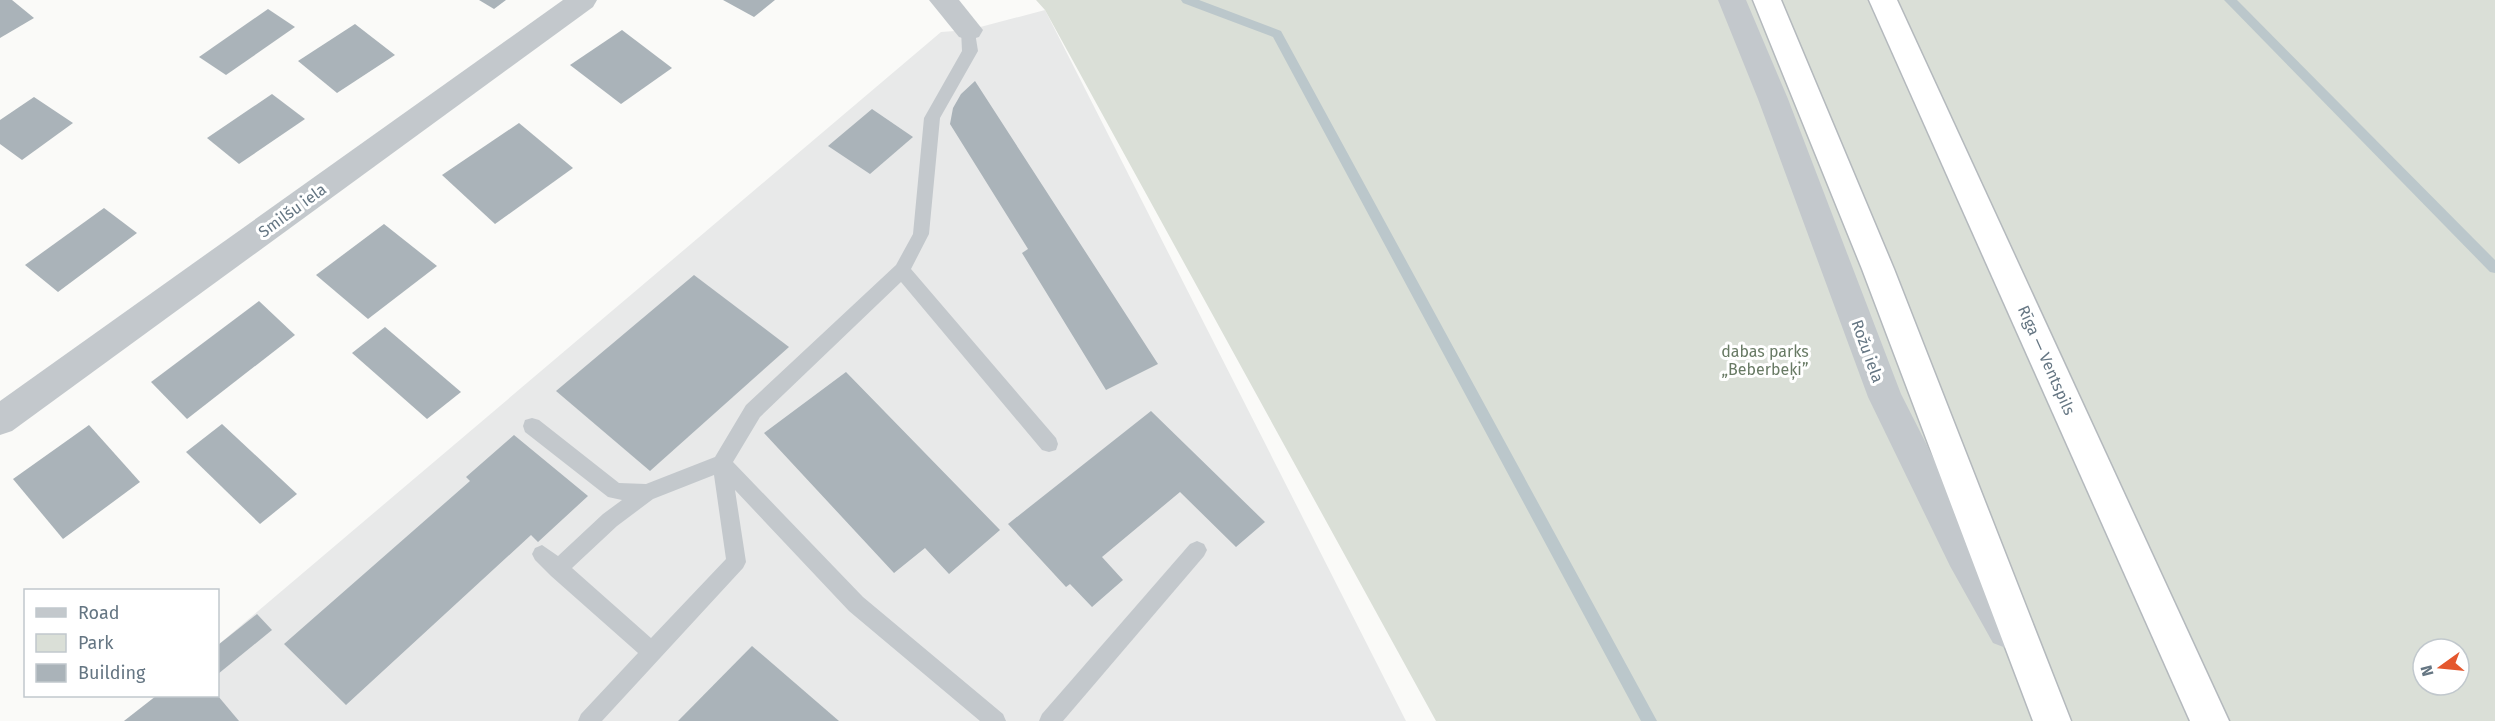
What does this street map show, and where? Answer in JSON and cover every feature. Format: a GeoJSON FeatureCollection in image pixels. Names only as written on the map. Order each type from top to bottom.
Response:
{"type":"FeatureCollection","features":[{"type":"Feature","properties":{"kind":"highway"},"geometry":{"type":"LineString","coordinates":[[1767,0],[1813,105],[2052,721]]}},
{"type":"Feature","properties":{"kind":"highway","name":"Rīga — Ventspils"},"geometry":{"type":"LineString","coordinates":[[1883,0],[2210,721]]}},
{"type":"Feature","properties":{"kind":"street","name":"Smilšu iela"},"geometry":{"type":"LineString","coordinates":[[0,420],[583,0]]}},
{"type":"Feature","properties":{"kind":"street"},"geometry":{"type":"LineString","coordinates":[[943,0],[969,30]]}},
{"type":"Feature","properties":{"kind":"street","name":"Rožu iela"},"geometry":{"type":"LineString","coordinates":[[1732,0],[1777,109],[1885,397],[1963,554],[2038,686]]}},
{"type":"Feature","properties":{"kind":"lane"},"geometry":{"type":"LineString","coordinates":[[558,569],[610,520],[646,493],[722,463],[753,411],[902,270],[921,234],[932,118],[970,51],[969,30]]}},
{"type":"Feature","properties":{"kind":"lane"},"geometry":{"type":"LineString","coordinates":[[902,270],[1049,444]]}},
{"type":"Feature","properties":{"kind":"lane"},"geometry":{"type":"LineString","coordinates":[[532,426],[615,491],[646,493]]}},
{"type":"Feature","properties":{"kind":"lane"},"geometry":{"type":"LineString","coordinates":[[588,721],[736,562],[722,463]]}},
{"type":"Feature","properties":{"kind":"lane"},"geometry":{"type":"LineString","coordinates":[[722,463],[856,604],[996,721]]}},
{"type":"Feature","properties":{"kind":"lane"},"geometry":{"type":"LineString","coordinates":[[1049,721],[1197,550]]}},
{"type":"Feature","properties":{"kind":"lane"},"geometry":{"type":"LineString","coordinates":[[542,554],[652,652]]}},
{"type":"Feature","properties":{"kind":"shaded area"},"geometry":{"type":"Polygon","coordinates":[[[1045,10],[1406,721],[124,721],[155,697],[219,697],[219,644],[941,32],[969,30],[1045,10]]]}},
{"type":"Feature","properties":{"kind":"green space","name":"dabas parks „Beberbeķi”"},"geometry":{"type":"Polygon","coordinates":[[[1036,0],[2495,0],[2495,721],[1436,721],[1045,10],[1036,0]]]}},
{"type":"Feature","properties":{"kind":"building"},"geometry":{"type":"Polygon","coordinates":[[[0,0],[12,0],[34,18],[0,38],[0,0]]]}},
{"type":"Feature","properties":{"kind":"building"},"geometry":{"type":"Polygon","coordinates":[[[479,0],[506,0],[494,9],[479,0]]]}},
{"type":"Feature","properties":{"kind":"building"},"geometry":{"type":"Polygon","coordinates":[[[723,0],[775,0],[754,17],[723,0]]]}},
{"type":"Feature","properties":{"kind":"building"},"geometry":{"type":"Polygon","coordinates":[[[268,9],[295,27],[226,75],[199,57],[268,9]]]}},
{"type":"Feature","properties":{"kind":"building"},"geometry":{"type":"Polygon","coordinates":[[[355,24],[395,55],[337,93],[298,61],[355,24]]]}},
{"type":"Feature","properties":{"kind":"building"},"geometry":{"type":"Polygon","coordinates":[[[622,30],[672,68],[621,104],[570,65],[622,30]]]}},
{"type":"Feature","properties":{"kind":"building"},"geometry":{"type":"Polygon","coordinates":[[[975,81],[1158,364],[1106,390],[1022,253],[1028,249],[950,124],[953,108],[961,94],[975,81]]]}},
{"type":"Feature","properties":{"kind":"building"},"geometry":{"type":"Polygon","coordinates":[[[272,94],[305,119],[239,164],[207,138],[272,94]]]}},
{"type":"Feature","properties":{"kind":"building"},"geometry":{"type":"Polygon","coordinates":[[[34,97],[73,123],[22,160],[0,144],[0,120],[34,97]]]}},
{"type":"Feature","properties":{"kind":"building"},"geometry":{"type":"Polygon","coordinates":[[[872,109],[913,137],[870,174],[828,146],[872,109]]]}},
{"type":"Feature","properties":{"kind":"building"},"geometry":{"type":"Polygon","coordinates":[[[519,123],[573,168],[495,224],[442,175],[519,123]]]}},
{"type":"Feature","properties":{"kind":"building"},"geometry":{"type":"Polygon","coordinates":[[[104,208],[137,233],[58,292],[25,265],[104,208]]]}},
{"type":"Feature","properties":{"kind":"building"},"geometry":{"type":"Polygon","coordinates":[[[384,224],[437,266],[368,319],[316,275],[384,224]]]}},
{"type":"Feature","properties":{"kind":"building"},"geometry":{"type":"Polygon","coordinates":[[[694,275],[789,347],[650,471],[556,391],[694,275]]]}},
{"type":"Feature","properties":{"kind":"building"},"geometry":{"type":"Polygon","coordinates":[[[259,301],[295,335],[187,419],[151,382],[259,301]]]}},
{"type":"Feature","properties":{"kind":"building"},"geometry":{"type":"Polygon","coordinates":[[[385,327],[461,392],[427,419],[352,353],[385,327]]]}},
{"type":"Feature","properties":{"kind":"building"},"geometry":{"type":"Polygon","coordinates":[[[846,372],[1000,530],[949,574],[925,548],[894,573],[764,433],[846,372]]]}},
{"type":"Feature","properties":{"kind":"building"},"geometry":{"type":"Polygon","coordinates":[[[1151,411],[1265,522],[1236,547],[1180,492],[1102,557],[1123,580],[1092,607],[1070,584],[1066,587],[1008,524],[1151,411]]]}},
{"type":"Feature","properties":{"kind":"building"},"geometry":{"type":"Polygon","coordinates":[[[222,424],[297,494],[260,524],[186,452],[222,424]]]}},
{"type":"Feature","properties":{"kind":"building"},"geometry":{"type":"Polygon","coordinates":[[[89,425],[140,482],[63,539],[13,479],[89,425]]]}},
{"type":"Feature","properties":{"kind":"building"},"geometry":{"type":"Polygon","coordinates":[[[514,435],[588,496],[538,542],[531,535],[346,705],[284,644],[470,481],[466,477],[514,435]]]}},
{"type":"Feature","properties":{"kind":"building"},"geometry":{"type":"Polygon","coordinates":[[[257,614],[272,630],[219,673],[219,644],[257,614]]]}},
{"type":"Feature","properties":{"kind":"building"},"geometry":{"type":"Polygon","coordinates":[[[752,646],[839,721],[678,721],[752,646]]]}},
{"type":"Feature","properties":{"kind":"building"},"geometry":{"type":"Polygon","coordinates":[[[155,697],[219,697],[239,721],[124,721],[155,697]]]}},
{"type":"Feature","properties":{"kind":"waterway"},"geometry":{"type":"LineString","coordinates":[[1187,0],[1277,34],[1649,721]]}},
{"type":"Feature","properties":{"kind":"waterway"},"geometry":{"type":"LineString","coordinates":[[2230,0],[2495,268]]}}]}
